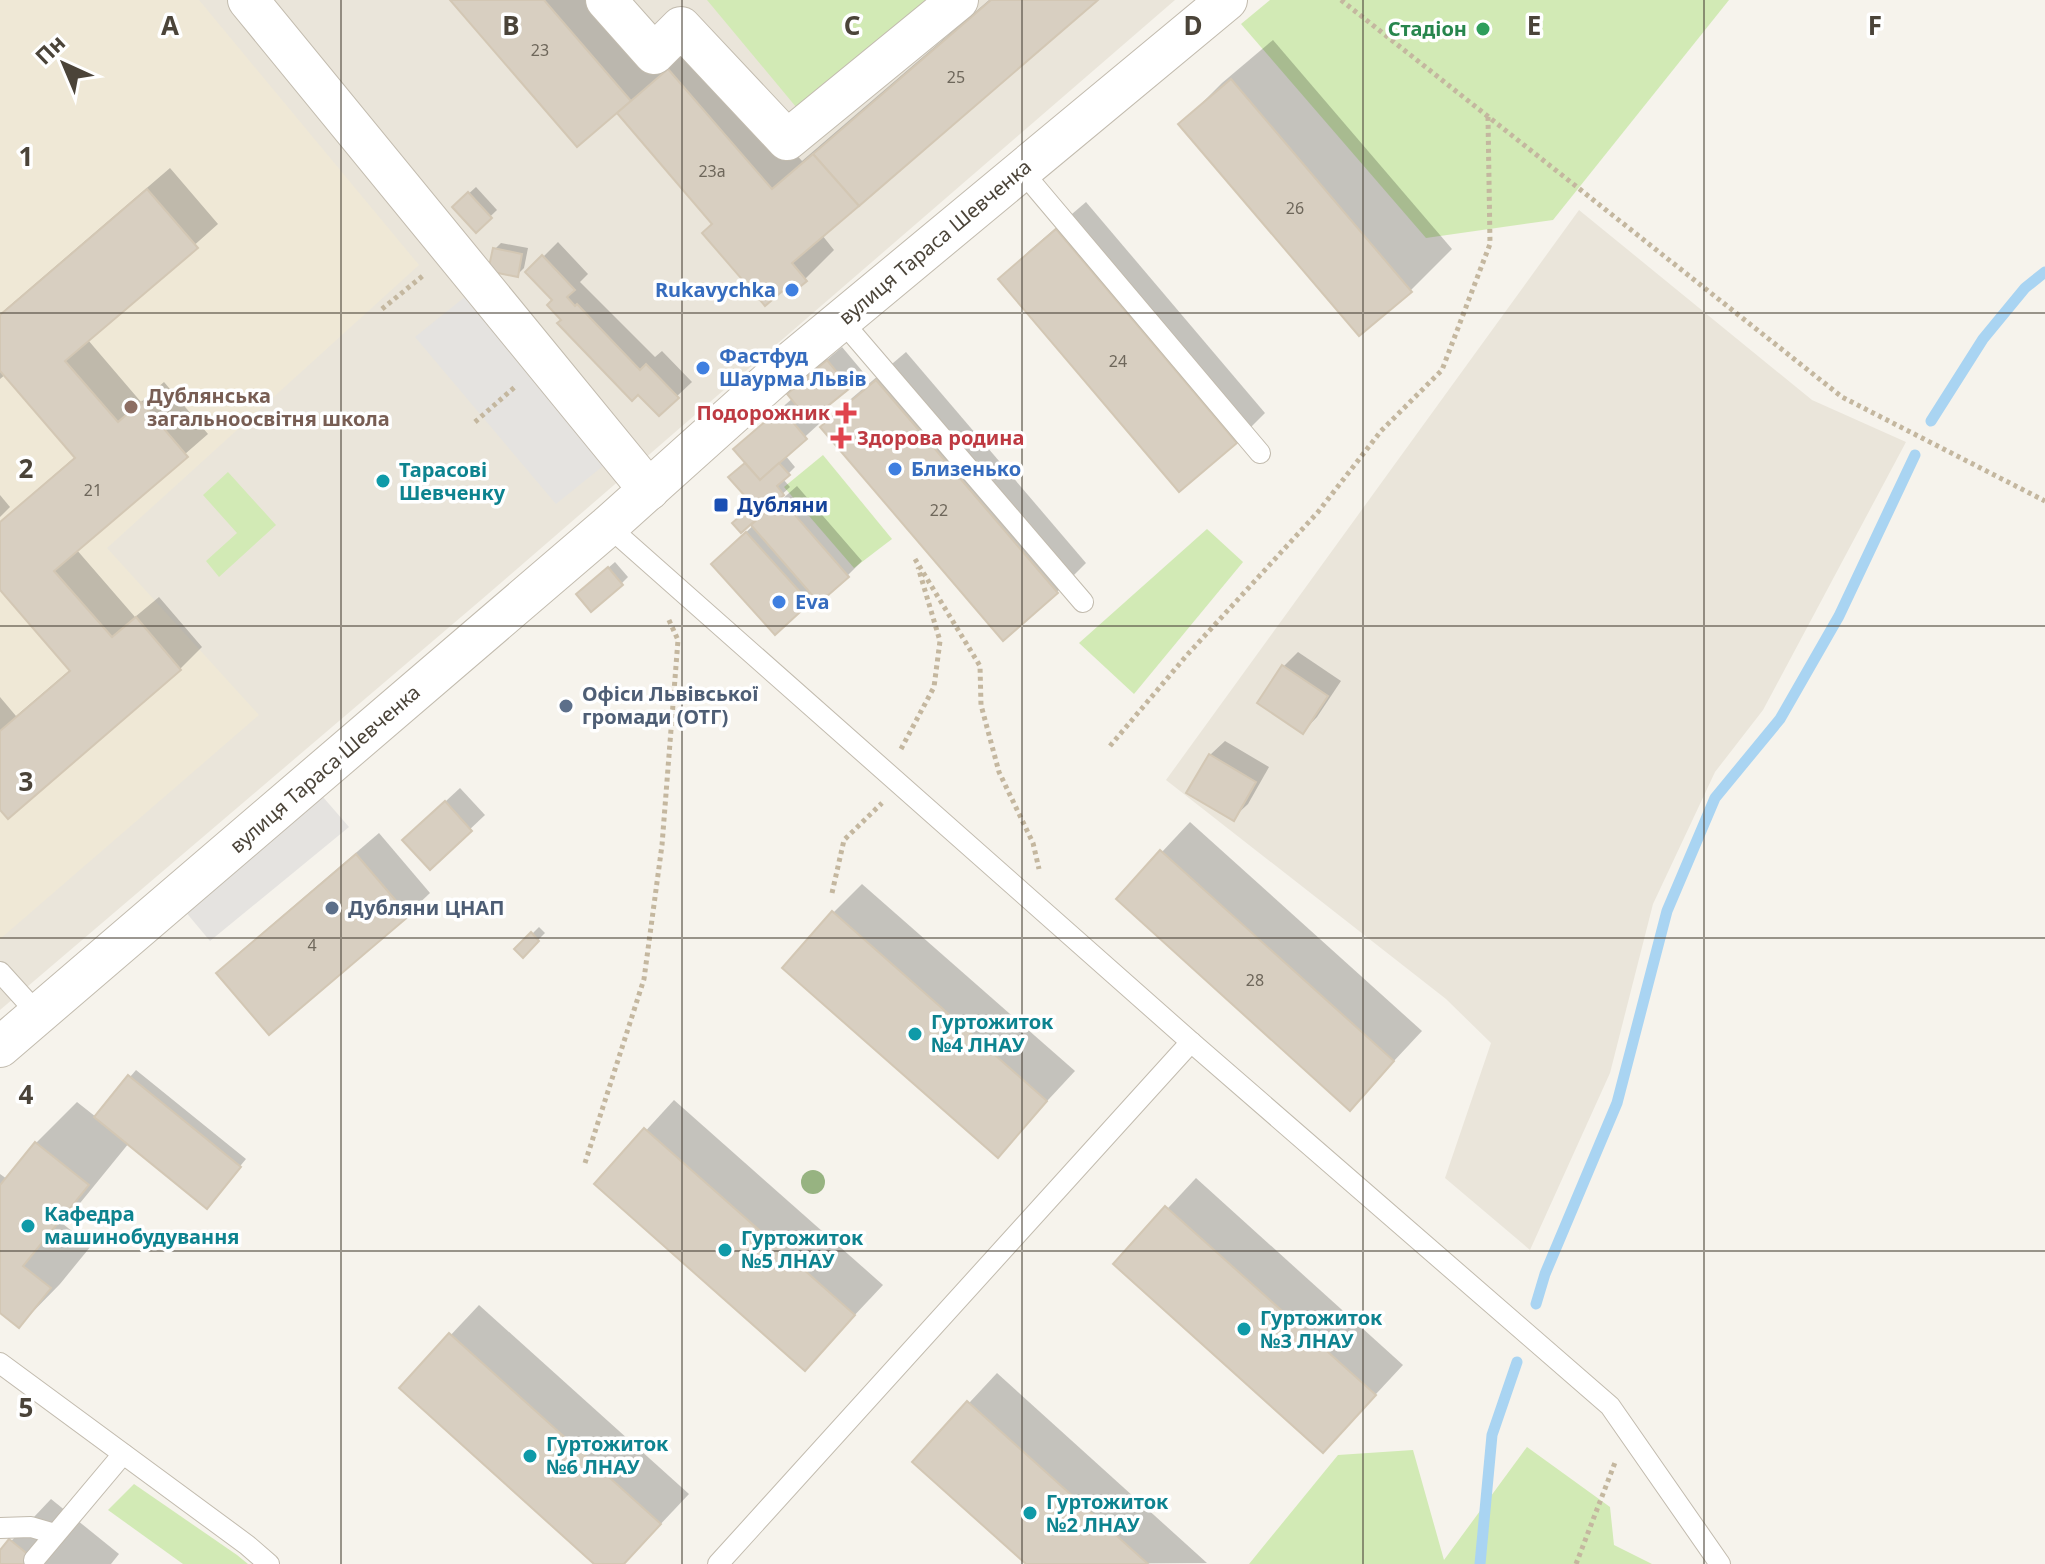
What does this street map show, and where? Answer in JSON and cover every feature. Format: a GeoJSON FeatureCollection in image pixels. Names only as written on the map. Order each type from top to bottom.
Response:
{"type":"FeatureCollection","features":[{"type":"Feature","properties":{"kind":"street"},"geometry":{"type":"LineString","coordinates":[[248,0],[649,490]]}},
{"type":"Feature","properties":{"kind":"street"},"geometry":{"type":"LineString","coordinates":[[606,0],[654,54],[681,27],[787,140],[958,0]]}},
{"type":"Feature","properties":{"kind":"street","name":"вулиця Тараса Шевченка"},"geometry":{"type":"LineString","coordinates":[[0,1047],[608,526],[792,361],[1227,0]]}},
{"type":"Feature","properties":{"kind":"lane"},"geometry":{"type":"LineString","coordinates":[[1021,170],[1260,453]]}},
{"type":"Feature","properties":{"kind":"lane"},"geometry":{"type":"LineString","coordinates":[[841,320],[1083,602]]}},
{"type":"Feature","properties":{"kind":"lane"},"geometry":{"type":"LineString","coordinates":[[608,526],[1191,1042],[1610,1406],[1720,1564]]}},
{"type":"Feature","properties":{"kind":"lane"},"geometry":{"type":"LineString","coordinates":[[0,972],[38,1014]]}},
{"type":"Feature","properties":{"kind":"lane"},"geometry":{"type":"LineString","coordinates":[[727,1561],[1191,1042]]}},
{"type":"Feature","properties":{"kind":"lane"},"geometry":{"type":"LineString","coordinates":[[0,1363],[269,1564]]}},
{"type":"Feature","properties":{"kind":"lane"},"geometry":{"type":"LineString","coordinates":[[34,1560],[123,1454]]}},
{"type":"Feature","properties":{"kind":"lane"},"geometry":{"type":"LineString","coordinates":[[0,1528],[31,1527],[55,1534]]}},
{"type":"Feature","properties":{"kind":"path"},"geometry":{"type":"LineString","coordinates":[[1341,0],[1842,397],[2045,501]]}},
{"type":"Feature","properties":{"kind":"path"},"geometry":{"type":"LineString","coordinates":[[1110,746],[1187,655],[1318,512],[1381,431],[1442,370],[1490,244],[1488,117]]}},
{"type":"Feature","properties":{"kind":"path"},"geometry":{"type":"LineString","coordinates":[[382,309],[431,269]]}},
{"type":"Feature","properties":{"kind":"path"},"geometry":{"type":"LineString","coordinates":[[475,422],[545,362]]}},
{"type":"Feature","properties":{"kind":"path"},"geometry":{"type":"LineString","coordinates":[[832,893],[844,840],[901,785],[901,750],[934,687],[940,641],[915,559],[980,666],[981,705],[999,772],[1033,843],[1052,918]]}},
{"type":"Feature","properties":{"kind":"path"},"geometry":{"type":"LineString","coordinates":[[585,1163],[644,979],[662,845],[678,640],[665,611]]}},
{"type":"Feature","properties":{"kind":"path"},"geometry":{"type":"LineString","coordinates":[[1576,1564],[1627,1430]]}},
{"type":"Feature","properties":{"kind":"shaded area"},"geometry":{"type":"Polygon","coordinates":[[[0,0],[1175,0],[481,600],[0,1010],[0,0]]]}},
{"type":"Feature","properties":{"kind":"shaded area","name":"Дублянська загальноосвітня школа"},"geometry":{"type":"Polygon","coordinates":[[[0,0],[199,0],[419,265],[107,548],[259,715],[0,939],[0,0]]]}},
{"type":"Feature","properties":{"kind":"shaded area"},"geometry":{"type":"Polygon","coordinates":[[[1579,210],[1812,400],[1906,442],[1763,710],[1715,772],[1653,904],[1610,1073],[1530,1250],[1445,1178],[1491,1043],[1446,999],[1166,780],[1579,210]]]}},
{"type":"Feature","properties":{"kind":"shaded area"},"geometry":{"type":"Polygon","coordinates":[[[481,284],[619,453],[556,504],[415,337],[481,284]]]}},
{"type":"Feature","properties":{"kind":"shaded area"},"geometry":{"type":"Polygon","coordinates":[[[310,782],[349,827],[210,941],[174,898],[310,782]]]}},
{"type":"Feature","properties":{"kind":"green space"},"geometry":{"type":"Polygon","coordinates":[[[707,0],[947,0],[806,119],[707,0]]]}},
{"type":"Feature","properties":{"kind":"green space"},"geometry":{"type":"Polygon","coordinates":[[[1270,0],[1729,0],[1553,220],[1426,238],[1241,24],[1270,0]]]}},
{"type":"Feature","properties":{"kind":"green space"},"geometry":{"type":"Polygon","coordinates":[[[823,455],[892,539],[854,568],[784,487],[823,455]]]}},
{"type":"Feature","properties":{"kind":"green space"},"geometry":{"type":"Polygon","coordinates":[[[228,472],[276,525],[219,577],[206,561],[237,533],[203,495],[228,472]]]}},
{"type":"Feature","properties":{"kind":"green space"},"geometry":{"type":"Polygon","coordinates":[[[1207,529],[1243,562],[1134,694],[1079,643],[1207,529]]]}},
{"type":"Feature","properties":{"kind":"green space"},"geometry":{"type":"Polygon","coordinates":[[[1527,1447],[1610,1507],[1614,1545],[1652,1564],[1249,1564],[1338,1455],[1413,1450],[1444,1560],[1527,1447]]]}},
{"type":"Feature","properties":{"kind":"green space"},"geometry":{"type":"Polygon","coordinates":[[[134,1484],[248,1564],[183,1564],[108,1510],[134,1484]]]}},
{"type":"Feature","properties":{"kind":"building"},"geometry":{"type":"Polygon","coordinates":[[[450,0],[544,0],[631,101],[577,147],[450,0]]]}},
{"type":"Feature","properties":{"kind":"building"},"geometry":{"type":"Polygon","coordinates":[[[991,0],[1098,0],[859,206],[813,154],[991,0]]]}},
{"type":"Feature","properties":{"kind":"building"},"geometry":{"type":"Polygon","coordinates":[[[668,69],[772,189],[813,154],[859,206],[792,263],[807,281],[791,294],[786,288],[765,306],[702,233],[712,224],[617,113],[668,69]]]}},
{"type":"Feature","properties":{"kind":"building"},"geometry":{"type":"Polygon","coordinates":[[[1231,79],[1412,292],[1359,336],[1178,124],[1231,79]]]}},
{"type":"Feature","properties":{"kind":"building"},"geometry":{"type":"Polygon","coordinates":[[[147,189],[198,248],[65,361],[118,422],[141,402],[188,457],[54,571],[112,637],[136,617],[181,670],[8,819],[0,810],[0,731],[70,671],[0,590],[0,522],[75,458],[0,371],[0,315],[147,189]]]}},
{"type":"Feature","properties":{"kind":"building"},"geometry":{"type":"Polygon","coordinates":[[[468,192],[492,218],[476,233],[452,207],[468,192]]]}},
{"type":"Feature","properties":{"kind":"building"},"geometry":{"type":"Polygon","coordinates":[[[1056,229],[1237,443],[1179,492],[998,279],[1056,229]]]}},
{"type":"Feature","properties":{"kind":"building"},"geometry":{"type":"Polygon","coordinates":[[[493,248],[522,254],[518,277],[488,271],[493,248]]]}},
{"type":"Feature","properties":{"kind":"building"},"geometry":{"type":"Polygon","coordinates":[[[542,255],[575,290],[567,297],[575,306],[577,304],[640,370],[646,364],[679,398],[659,416],[638,395],[632,401],[557,323],[561,320],[547,305],[552,300],[525,272],[542,255]]]}},
{"type":"Feature","properties":{"kind":"building"},"geometry":{"type":"Polygon","coordinates":[[[827,360],[850,388],[809,421],[787,394],[827,360]]]}},
{"type":"Feature","properties":{"kind":"building"},"geometry":{"type":"Polygon","coordinates":[[[876,380],[1058,593],[1003,641],[820,427],[876,380]]]}},
{"type":"Feature","properties":{"kind":"building"},"geometry":{"type":"Polygon","coordinates":[[[781,408],[807,439],[760,480],[733,449],[781,408]]]}},
{"type":"Feature","properties":{"kind":"building"},"geometry":{"type":"Polygon","coordinates":[[[745,463],[760,480],[779,463],[790,475],[777,486],[784,495],[741,533],[732,523],[753,505],[728,477],[745,463]]]}},
{"type":"Feature","properties":{"kind":"building"},"geometry":{"type":"Polygon","coordinates":[[[781,499],[849,577],[819,603],[751,525],[781,499]]]}},
{"type":"Feature","properties":{"kind":"building"},"geometry":{"type":"Polygon","coordinates":[[[746,532],[810,603],[775,635],[711,564],[746,532]]]}},
{"type":"Feature","properties":{"kind":"building"},"geometry":{"type":"Polygon","coordinates":[[[608,567],[623,585],[591,612],[576,594],[608,567]]]}},
{"type":"Feature","properties":{"kind":"building"},"geometry":{"type":"Polygon","coordinates":[[[1282,665],[1328,696],[1303,734],[1257,703],[1282,665]]]}},
{"type":"Feature","properties":{"kind":"building"},"geometry":{"type":"Polygon","coordinates":[[[1209,754],[1256,782],[1234,821],[1186,793],[1209,754]]]}},
{"type":"Feature","properties":{"kind":"building"},"geometry":{"type":"Polygon","coordinates":[[[445,801],[472,831],[430,870],[402,840],[445,801]]]}},
{"type":"Feature","properties":{"kind":"building"},"geometry":{"type":"Polygon","coordinates":[[[1160,850],[1394,1061],[1350,1111],[1116,899],[1160,850]]]}},
{"type":"Feature","properties":{"kind":"building"},"geometry":{"type":"Polygon","coordinates":[[[356,854],[409,916],[269,1035],[216,973],[356,854]]]}},
{"type":"Feature","properties":{"kind":"building","name":"Гуртожиток №4 ЛНАУ"},"geometry":{"type":"Polygon","coordinates":[[[832,911],[1047,1101],[998,1158],[782,968],[832,911]]]}},
{"type":"Feature","properties":{"kind":"building"},"geometry":{"type":"Polygon","coordinates":[[[531,932],[539,941],[523,958],[514,949],[531,932]]]}},
{"type":"Feature","properties":{"kind":"building"},"geometry":{"type":"Polygon","coordinates":[[[128,1075],[241,1167],[207,1209],[94,1117],[128,1075]]]}},
{"type":"Feature","properties":{"kind":"building","name":"Гуртожиток №5 ЛНАУ"},"geometry":{"type":"Polygon","coordinates":[[[644,1128],[855,1315],[805,1371],[594,1184],[644,1128]]]}},
{"type":"Feature","properties":{"kind":"building","name":"Кафедра машинобудування"},"geometry":{"type":"Polygon","coordinates":[[[35,1142],[89,1185],[23,1266],[51,1288],[19,1328],[0,1313],[0,1185],[35,1142]]]}},
{"type":"Feature","properties":{"kind":"building","name":"Гуртожиток №3 ЛНАУ"},"geometry":{"type":"Polygon","coordinates":[[[1165,1206],[1376,1395],[1323,1453],[1113,1264],[1165,1206]]]}},
{"type":"Feature","properties":{"kind":"building","name":"Гуртожиток №6 ЛНАУ"},"geometry":{"type":"Polygon","coordinates":[[[449,1333],[661,1524],[624,1564],[594,1564],[399,1388],[449,1333]]]}},
{"type":"Feature","properties":{"kind":"building","name":"Гуртожиток №2 ЛНАУ"},"geometry":{"type":"Polygon","coordinates":[[[967,1401],[1148,1564],[1026,1564],[912,1462],[967,1401]]]}},
{"type":"Feature","properties":{"kind":"building"},"geometry":{"type":"Polygon","coordinates":[[[9,1539],[40,1564],[0,1564],[0,1550],[9,1539]]]}},
{"type":"Feature","properties":{"kind":"waterway"},"geometry":{"type":"LineString","coordinates":[[1931,421],[1983,339],[2025,288],[2045,272]]}},
{"type":"Feature","properties":{"kind":"waterway"},"geometry":{"type":"LineString","coordinates":[[1536,1304],[1545,1274],[1617,1103],[1667,911],[1715,798],[1780,719],[1839,616],[1915,455]]}},
{"type":"Feature","properties":{"kind":"waterway"},"geometry":{"type":"LineString","coordinates":[[1480,1564],[1492,1435],[1517,1362]]}},
{"type":"Feature","properties":{"kind":"place","name":"Стадіон"},"geometry":{"type":"Point","coordinates":[1483,29]}},
{"type":"Feature","properties":{"kind":"place","name":"Rukavychka"},"geometry":{"type":"Point","coordinates":[792,290]}},
{"type":"Feature","properties":{"kind":"place","name":"Фастфуд Шаурма Львів"},"geometry":{"type":"Point","coordinates":[703,368]}},
{"type":"Feature","properties":{"kind":"place","name":"Дублянська загальноосвітня школа"},"geometry":{"type":"Point","coordinates":[131,407]}},
{"type":"Feature","properties":{"kind":"place","name":"Подорожник"},"geometry":{"type":"Point","coordinates":[846,413]}},
{"type":"Feature","properties":{"kind":"place","name":"Здорова родина"},"geometry":{"type":"Point","coordinates":[841,438]}},
{"type":"Feature","properties":{"kind":"place","name":"Близенько"},"geometry":{"type":"Point","coordinates":[895,469]}},
{"type":"Feature","properties":{"kind":"place","name":"Тарасові Шевченку"},"geometry":{"type":"Point","coordinates":[383,481]}},
{"type":"Feature","properties":{"kind":"place","name":"Дубляни"},"geometry":{"type":"Point","coordinates":[721,505]}},
{"type":"Feature","properties":{"kind":"place","name":"Eva"},"geometry":{"type":"Point","coordinates":[779,602]}},
{"type":"Feature","properties":{"kind":"place","name":"Офіси Львівської громади (ОТГ)"},"geometry":{"type":"Point","coordinates":[566,706]}},
{"type":"Feature","properties":{"kind":"place","name":"Дубляни ЦНАП"},"geometry":{"type":"Point","coordinates":[332,908]}},
{"type":"Feature","properties":{"kind":"place","name":"Гуртожиток №4 ЛНАУ"},"geometry":{"type":"Point","coordinates":[915,1034]}},
{"type":"Feature","properties":{"kind":"place","name":"Кафедра машинобудування"},"geometry":{"type":"Point","coordinates":[28,1226]}},
{"type":"Feature","properties":{"kind":"place","name":"Гуртожиток №5 ЛНАУ"},"geometry":{"type":"Point","coordinates":[725,1250]}},
{"type":"Feature","properties":{"kind":"place","name":"Гуртожиток №3 ЛНАУ"},"geometry":{"type":"Point","coordinates":[1244,1329]}},
{"type":"Feature","properties":{"kind":"place","name":"Гуртожиток №6 ЛНАУ"},"geometry":{"type":"Point","coordinates":[530,1456]}},
{"type":"Feature","properties":{"kind":"place","name":"Гуртожиток №2 ЛНАУ"},"geometry":{"type":"Point","coordinates":[1030,1513]}}]}
